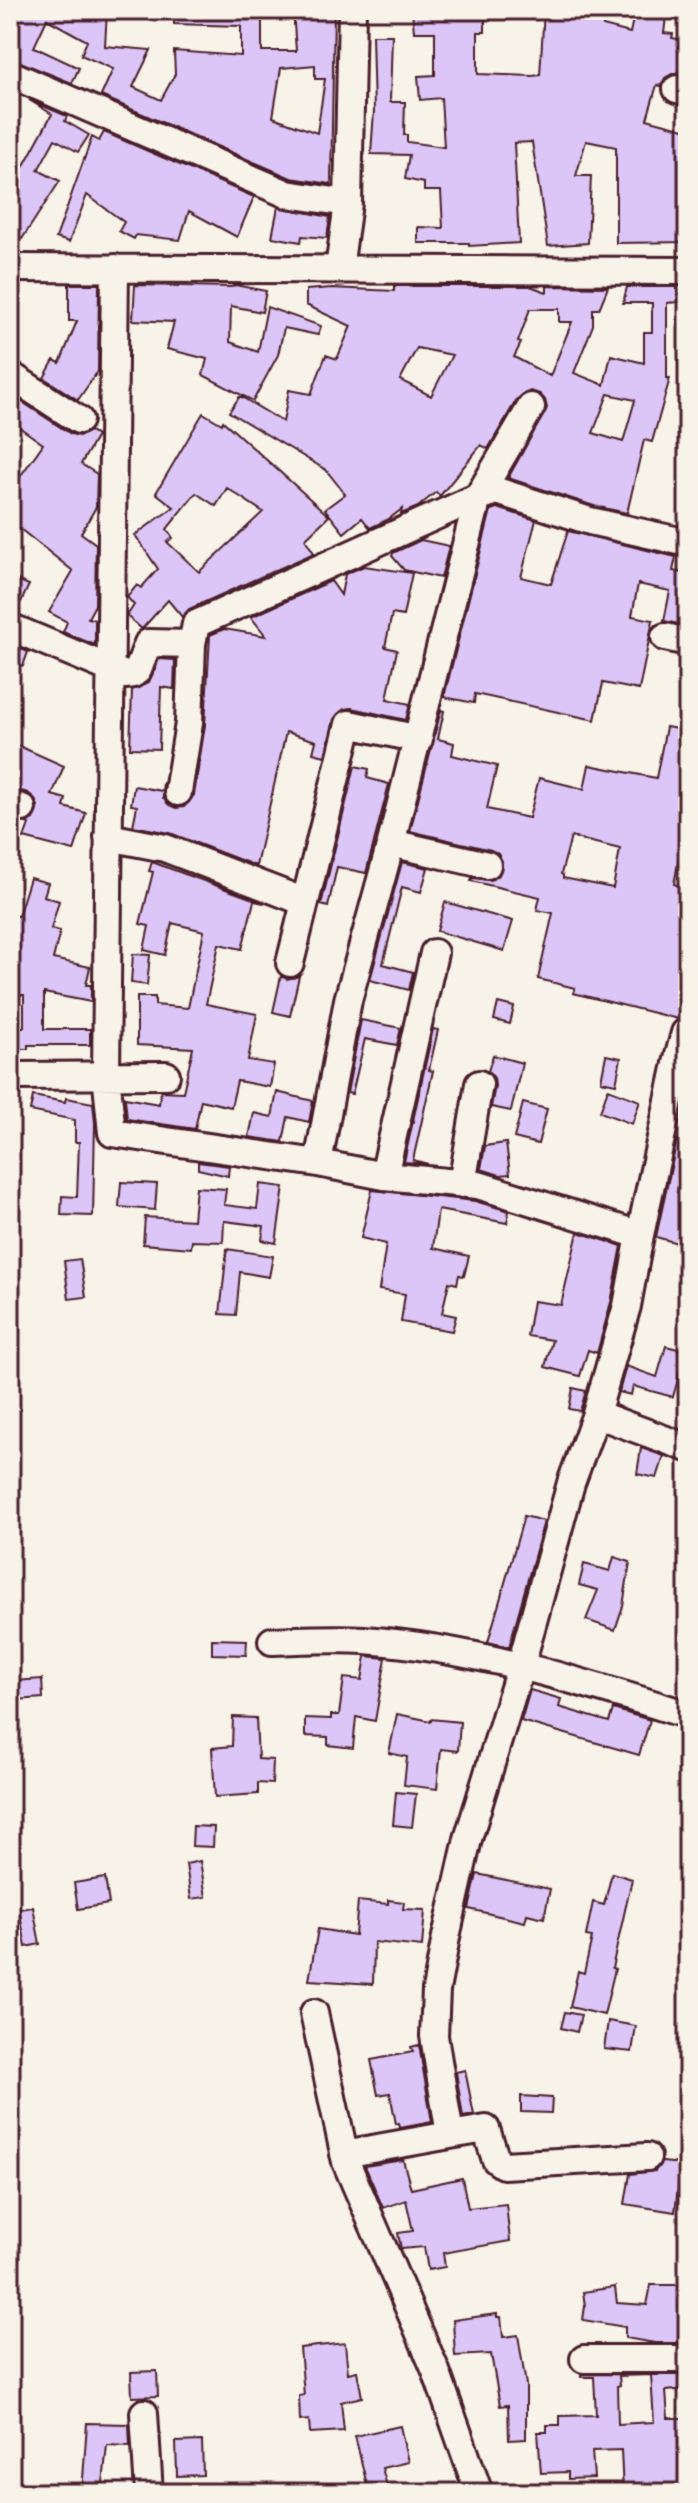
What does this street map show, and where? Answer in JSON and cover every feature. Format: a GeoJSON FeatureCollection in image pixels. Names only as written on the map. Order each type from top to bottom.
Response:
{"type":"FeatureCollection","features":[{"type":"Feature","properties":{"kind":"street"},"geometry":{"type":"LineString","coordinates":[[339,269],[348,203],[352,10]]}},
{"type":"Feature","properties":{"kind":"street"},"geometry":{"type":"LineString","coordinates":[[10,74],[287,194],[348,203]]}},
{"type":"Feature","properties":{"kind":"street"},"geometry":{"type":"LineString","coordinates":[[10,268],[688,271]]}},
{"type":"Feature","properties":{"kind":"street"},"geometry":{"type":"LineString","coordinates":[[115,268],[106,1074],[112,1133],[318,1163],[384,1176],[478,1185],[640,1235]]}},
{"type":"Feature","properties":{"kind":"street"},"geometry":{"type":"LineString","coordinates":[[10,375],[79,420]]}},
{"type":"Feature","properties":{"kind":"street"},"geometry":{"type":"LineString","coordinates":[[318,1163],[348,1000],[419,739],[478,497],[531,407]]}},
{"type":"Feature","properties":{"kind":"street"},"geometry":{"type":"LineString","coordinates":[[178,792],[189,723],[192,644],[196,624],[497,491],[590,521],[688,543]]}},
{"type":"Feature","properties":{"kind":"street"},"geometry":{"type":"LineString","coordinates":[[10,627],[111,671],[133,674],[138,670],[148,643],[192,644]]}},
{"type":"Feature","properties":{"kind":"street"},"geometry":{"type":"LineString","coordinates":[[290,963],[349,724],[419,739]]}},
{"type":"Feature","properties":{"kind":"street"},"geometry":{"type":"LineString","coordinates":[[108,837],[165,848],[305,902]]}},
{"type":"Feature","properties":{"kind":"street"},"geometry":{"type":"LineString","coordinates":[[391,843],[487,865]]}},
{"type":"Feature","properties":{"kind":"street"},"geometry":{"type":"LineString","coordinates":[[384,1176],[434,953]]}},
{"type":"Feature","properties":{"kind":"street"},"geometry":{"type":"LineString","coordinates":[[450,2135],[434,2036],[436,1990],[468,1839],[521,1665],[571,1483],[596,1414],[627,1306],[678,1059],[685,1033],[688,1032]]}},
{"type":"Feature","properties":{"kind":"street"},"geometry":{"type":"LineString","coordinates":[[10,1076],[166,1075]]}},
{"type":"Feature","properties":{"kind":"street"},"geometry":{"type":"LineString","coordinates":[[462,1184],[479,1084]]}},
{"type":"Feature","properties":{"kind":"street"},"geometry":{"type":"LineString","coordinates":[[596,1414],[688,1448]]}},
{"type":"Feature","properties":{"kind":"street"},"geometry":{"type":"LineString","coordinates":[[272,1641],[364,1640],[435,1649],[521,1665],[688,1715]]}},
{"type":"Feature","properties":{"kind":"street"},"geometry":{"type":"LineString","coordinates":[[314,2013],[344,2154],[436,2371],[479,2493]]}},
{"type":"Feature","properties":{"kind":"street"},"geometry":{"type":"LineString","coordinates":[[344,2154],[486,2129],[496,2160],[503,2165],[647,2157]]}},
{"type":"Feature","properties":{"kind":"street"},"geometry":{"type":"LineString","coordinates":[[584,2359],[688,2359]]}},
{"type":"Feature","properties":{"kind":"street"},"geometry":{"type":"LineString","coordinates":[[144,2413],[149,2493]]}},
{"type":"Feature","properties":{"kind":"building"},"geometry":{"type":"Polygon","coordinates":[[[10,10],[107,10],[105,46],[151,50],[133,87],[161,100],[175,74],[174,51],[241,56],[241,26],[174,24],[174,10],[262,10],[262,51],[296,51],[293,10],[334,10],[331,184],[291,178],[101,96],[113,69],[81,55],[87,41],[47,19],[34,47],[79,68],[72,83],[10,58],[10,10]],[[315,65],[281,68],[273,117],[317,133],[325,79],[315,79],[315,65]]]}},
{"type":"Feature","properties":{"kind":"building"},"geometry":{"type":"Polygon","coordinates":[[[412,10],[485,10],[485,32],[478,32],[478,74],[532,76],[540,75],[544,10],[604,10],[603,26],[630,33],[635,10],[667,10],[664,33],[688,41],[688,75],[672,74],[665,78],[661,86],[657,85],[647,119],[688,130],[688,242],[616,243],[616,147],[586,141],[576,176],[591,176],[588,243],[548,246],[532,142],[514,143],[519,243],[469,246],[469,243],[418,243],[418,227],[443,228],[441,191],[424,191],[424,183],[405,179],[409,155],[371,154],[374,111],[372,35],[392,35],[390,102],[405,102],[404,135],[407,135],[407,142],[444,147],[441,98],[420,100],[418,76],[435,75],[435,32],[414,32],[412,10]]]}},
{"type":"Feature","properties":{"kind":"building"},"geometry":{"type":"Polygon","coordinates":[[[29,100],[67,116],[65,121],[89,135],[78,152],[55,139],[38,170],[60,181],[22,239],[10,238],[10,217],[17,206],[10,201],[10,191],[52,114],[29,100]]]}},
{"type":"Feature","properties":{"kind":"building"},"geometry":{"type":"Polygon","coordinates":[[[104,132],[254,197],[237,237],[189,211],[180,240],[136,235],[134,239],[119,231],[124,222],[87,195],[69,242],[56,238],[92,137],[99,141],[104,132]]]}},
{"type":"Feature","properties":{"kind":"building"},"geometry":{"type":"Polygon","coordinates":[[[278,207],[330,217],[327,238],[302,236],[301,242],[272,237],[278,207]]]}},
{"type":"Feature","properties":{"kind":"building"},"geometry":{"type":"Polygon","coordinates":[[[69,284],[99,284],[98,371],[78,400],[44,378],[54,360],[60,363],[77,321],[69,321],[69,284]]]}},
{"type":"Feature","properties":{"kind":"building"},"geometry":{"type":"Polygon","coordinates":[[[135,285],[235,285],[266,291],[262,312],[231,306],[230,342],[258,352],[267,307],[321,326],[318,335],[284,328],[278,355],[253,401],[203,375],[207,359],[167,349],[174,322],[133,320],[135,285]]]}},
{"type":"Feature","properties":{"kind":"building"},"geometry":{"type":"Polygon","coordinates":[[[394,286],[530,286],[547,292],[547,286],[608,287],[599,309],[593,309],[593,325],[574,373],[604,385],[611,355],[644,363],[644,332],[652,332],[652,303],[623,303],[627,287],[677,287],[678,302],[667,303],[667,378],[670,378],[652,442],[644,440],[627,513],[594,506],[508,478],[547,408],[540,394],[530,391],[517,399],[488,449],[481,445],[440,496],[436,492],[418,507],[401,514],[402,509],[370,528],[362,518],[344,533],[325,509],[345,494],[326,470],[229,412],[240,396],[283,422],[289,390],[311,394],[326,355],[337,359],[351,326],[306,305],[306,290],[394,291],[394,286]],[[530,309],[514,357],[550,376],[572,322],[559,322],[559,309],[530,309]],[[417,348],[400,380],[431,396],[452,355],[417,348]],[[608,394],[593,433],[623,442],[635,400],[608,394]]]}},
{"type":"Feature","properties":{"kind":"building"},"geometry":{"type":"Polygon","coordinates":[[[10,394],[71,434],[79,436],[90,431],[97,436],[81,464],[97,474],[96,507],[81,533],[96,544],[95,605],[88,618],[95,620],[95,645],[63,632],[67,622],[49,612],[73,571],[10,521],[10,478],[17,481],[43,444],[19,427],[10,438],[10,394]]]}},
{"type":"Feature","properties":{"kind":"building"},"geometry":{"type":"Polygon","coordinates":[[[203,413],[222,424],[223,421],[329,516],[305,539],[314,553],[189,609],[182,617],[168,600],[142,629],[127,616],[134,605],[127,597],[137,585],[141,588],[158,569],[135,535],[174,507],[156,493],[203,413]],[[227,488],[216,506],[196,493],[167,529],[173,538],[167,542],[199,572],[263,512],[227,488]]]}},
{"type":"Feature","properties":{"kind":"building"},"geometry":{"type":"Polygon","coordinates":[[[497,508],[536,520],[521,577],[551,584],[568,531],[676,557],[673,571],[688,574],[688,626],[664,621],[670,591],[638,584],[632,616],[653,620],[639,690],[603,683],[595,720],[475,694],[474,703],[444,697],[491,510],[497,508]]]}},
{"type":"Feature","properties":{"kind":"building"},"geometry":{"type":"Polygon","coordinates":[[[421,540],[449,546],[441,578],[404,570],[392,556],[421,540]]]}},
{"type":"Feature","properties":{"kind":"building"},"geometry":{"type":"Polygon","coordinates":[[[364,566],[412,573],[403,616],[392,614],[385,647],[397,650],[387,699],[410,704],[406,720],[344,709],[334,719],[325,756],[313,753],[316,741],[286,732],[256,866],[170,833],[133,826],[137,806],[131,805],[134,786],[162,791],[163,782],[163,798],[176,808],[184,807],[194,795],[205,725],[210,635],[224,629],[266,636],[251,617],[331,581],[341,595],[345,574],[364,566]]]}},
{"type":"Feature","properties":{"kind":"building"},"geometry":{"type":"Polygon","coordinates":[[[10,577],[29,585],[21,602],[10,598],[10,577]]]}},
{"type":"Feature","properties":{"kind":"building"},"geometry":{"type":"Polygon","coordinates":[[[10,644],[28,652],[23,666],[10,661],[10,644]]]}},
{"type":"Feature","properties":{"kind":"building"},"geometry":{"type":"Polygon","coordinates":[[[159,659],[175,660],[174,689],[161,687],[159,749],[130,748],[132,690],[149,682],[159,659]]]}},
{"type":"Feature","properties":{"kind":"building"},"geometry":{"type":"Polygon","coordinates":[[[441,710],[444,711],[438,739],[454,743],[452,755],[497,766],[487,809],[529,818],[539,778],[584,789],[589,765],[656,778],[666,727],[688,731],[688,814],[674,884],[688,888],[688,1016],[678,1019],[573,993],[575,988],[538,979],[553,913],[537,910],[540,897],[471,881],[472,878],[491,880],[499,875],[502,861],[491,850],[410,831],[441,710]],[[571,837],[561,874],[563,878],[613,888],[620,849],[571,837]]]}},
{"type":"Feature","properties":{"kind":"building"},"geometry":{"type":"Polygon","coordinates":[[[10,742],[64,766],[52,795],[66,799],[64,807],[86,813],[74,851],[24,838],[29,824],[26,823],[33,819],[38,806],[28,793],[10,788],[10,742]]]}},
{"type":"Feature","properties":{"kind":"building"},"geometry":{"type":"Polygon","coordinates":[[[355,766],[369,769],[367,778],[389,784],[366,873],[337,867],[328,907],[321,905],[355,766]]]}},
{"type":"Feature","properties":{"kind":"building"},"geometry":{"type":"Polygon","coordinates":[[[152,862],[264,903],[254,901],[242,949],[219,944],[206,1004],[257,1014],[248,1060],[274,1064],[270,1087],[237,1081],[231,1107],[201,1100],[195,1129],[127,1119],[125,1098],[159,1104],[161,1091],[183,1092],[193,1048],[137,1045],[137,997],[155,997],[155,1005],[188,1008],[204,931],[172,923],[165,955],[144,950],[149,926],[140,924],[153,872],[149,871],[152,862]]]}},
{"type":"Feature","properties":{"kind":"building"},"geometry":{"type":"Polygon","coordinates":[[[402,862],[428,868],[421,892],[402,887],[383,964],[413,972],[409,990],[370,980],[402,862]]]}},
{"type":"Feature","properties":{"kind":"building"},"geometry":{"type":"Polygon","coordinates":[[[30,878],[48,883],[44,896],[59,901],[51,929],[60,931],[53,959],[90,967],[86,985],[91,985],[91,1002],[44,993],[44,1029],[90,1029],[90,1045],[28,1045],[28,1049],[10,1049],[10,1027],[24,1027],[24,995],[10,995],[10,915],[18,916],[30,878]]]}},
{"type":"Feature","properties":{"kind":"building"},"geometry":{"type":"Polygon","coordinates":[[[445,902],[513,921],[504,951],[437,931],[445,902]]]}},
{"type":"Feature","properties":{"kind":"building"},"geometry":{"type":"Polygon","coordinates":[[[133,954],[150,955],[147,985],[131,983],[133,954]]]}},
{"type":"Feature","properties":{"kind":"building"},"geometry":{"type":"Polygon","coordinates":[[[281,976],[287,979],[299,976],[290,1016],[273,1012],[281,976]]]}},
{"type":"Feature","properties":{"kind":"building"},"geometry":{"type":"Polygon","coordinates":[[[498,1003],[514,1007],[510,1024],[494,1020],[498,1003]]]}},
{"type":"Feature","properties":{"kind":"building"},"geometry":{"type":"Polygon","coordinates":[[[361,1020],[401,1028],[397,1045],[365,1039],[352,1094],[347,1093],[361,1020]]]}},
{"type":"Feature","properties":{"kind":"building"},"geometry":{"type":"Polygon","coordinates":[[[433,1029],[438,1030],[429,1070],[433,1071],[413,1160],[428,1164],[404,1162],[433,1029]]]}},
{"type":"Feature","properties":{"kind":"building"},"geometry":{"type":"Polygon","coordinates":[[[493,1055],[522,1063],[511,1111],[491,1107],[495,1086],[494,1078],[488,1071],[493,1055]]]}},
{"type":"Feature","properties":{"kind":"building"},"geometry":{"type":"Polygon","coordinates":[[[606,1055],[621,1058],[616,1084],[601,1081],[606,1055]]]}},
{"type":"Feature","properties":{"kind":"building"},"geometry":{"type":"Polygon","coordinates":[[[608,1089],[640,1101],[632,1124],[600,1112],[608,1089]]]}},
{"type":"Feature","properties":{"kind":"building"},"geometry":{"type":"Polygon","coordinates":[[[277,1092],[313,1101],[309,1122],[288,1117],[283,1142],[249,1137],[254,1113],[272,1117],[277,1092]]]}},
{"type":"Feature","properties":{"kind":"building"},"geometry":{"type":"Polygon","coordinates":[[[33,1096],[93,1103],[93,1216],[61,1215],[62,1196],[77,1197],[79,1142],[75,1142],[75,1120],[30,1111],[33,1096]]]}},
{"type":"Feature","properties":{"kind":"building"},"geometry":{"type":"Polygon","coordinates":[[[523,1103],[547,1109],[538,1144],[514,1138],[523,1103]]]}},
{"type":"Feature","properties":{"kind":"building"},"geometry":{"type":"Polygon","coordinates":[[[677,1140],[688,1143],[677,1192],[687,1195],[680,1217],[688,1218],[688,1246],[656,1237],[677,1140]]]}},
{"type":"Feature","properties":{"kind":"building"},"geometry":{"type":"Polygon","coordinates":[[[506,1143],[510,1174],[500,1175],[481,1169],[485,1146],[506,1143]]]}},
{"type":"Feature","properties":{"kind":"building"},"geometry":{"type":"Polygon","coordinates":[[[198,1162],[229,1166],[228,1176],[198,1169],[198,1162]]]}},
{"type":"Feature","properties":{"kind":"building"},"geometry":{"type":"Polygon","coordinates":[[[121,1182],[157,1184],[155,1210],[119,1207],[121,1182]]]}},
{"type":"Feature","properties":{"kind":"building"},"geometry":{"type":"Polygon","coordinates":[[[260,1184],[284,1187],[276,1243],[262,1240],[264,1226],[224,1221],[223,1242],[192,1241],[191,1248],[143,1244],[145,1217],[193,1220],[196,1187],[226,1189],[224,1205],[257,1209],[260,1184]]]}},
{"type":"Feature","properties":{"kind":"building"},"geometry":{"type":"Polygon","coordinates":[[[372,1190],[475,1201],[509,1211],[507,1223],[438,1210],[433,1248],[469,1256],[464,1276],[459,1275],[457,1284],[449,1282],[442,1313],[456,1316],[452,1331],[401,1322],[405,1294],[379,1290],[386,1244],[361,1238],[372,1190]]]}},
{"type":"Feature","properties":{"kind":"building"},"geometry":{"type":"Polygon","coordinates":[[[578,1232],[622,1246],[597,1353],[588,1350],[580,1376],[545,1367],[552,1340],[527,1336],[533,1301],[561,1305],[578,1232]]]}},
{"type":"Feature","properties":{"kind":"building"},"geometry":{"type":"Polygon","coordinates":[[[227,1249],[273,1256],[269,1277],[240,1272],[236,1315],[220,1314],[227,1249]]]}},
{"type":"Feature","properties":{"kind":"building"},"geometry":{"type":"Polygon","coordinates":[[[80,1259],[86,1297],[69,1299],[64,1261],[80,1259]]]}},
{"type":"Feature","properties":{"kind":"building"},"geometry":{"type":"Polygon","coordinates":[[[666,1346],[686,1351],[673,1397],[633,1386],[631,1395],[619,1392],[626,1366],[657,1377],[666,1346]]]}},
{"type":"Feature","properties":{"kind":"building"},"geometry":{"type":"Polygon","coordinates":[[[573,1388],[586,1391],[580,1411],[569,1409],[573,1388]]]}},
{"type":"Feature","properties":{"kind":"building"},"geometry":{"type":"Polygon","coordinates":[[[641,1448],[664,1456],[657,1478],[637,1474],[641,1448]]]}},
{"type":"Feature","properties":{"kind":"building"},"geometry":{"type":"Polygon","coordinates":[[[524,1516],[544,1521],[509,1647],[488,1642],[524,1516]]]}},
{"type":"Feature","properties":{"kind":"building"},"geometry":{"type":"Polygon","coordinates":[[[614,1557],[630,1562],[623,1606],[615,1630],[586,1620],[598,1590],[579,1585],[584,1564],[610,1571],[614,1557]]]}},
{"type":"Feature","properties":{"kind":"building"},"geometry":{"type":"Polygon","coordinates":[[[212,1639],[247,1640],[246,1655],[212,1654],[212,1639]]]}},
{"type":"Feature","properties":{"kind":"building"},"geometry":{"type":"Polygon","coordinates":[[[366,1656],[386,1658],[375,1721],[356,1717],[353,1748],[328,1745],[328,1737],[305,1736],[305,1718],[331,1719],[331,1715],[339,1715],[344,1678],[362,1680],[366,1656]]]}},
{"type":"Feature","properties":{"kind":"building"},"geometry":{"type":"Polygon","coordinates":[[[42,1679],[43,1698],[17,1700],[15,1681],[42,1679]]]}},
{"type":"Feature","properties":{"kind":"building"},"geometry":{"type":"Polygon","coordinates":[[[530,1690],[561,1699],[559,1707],[609,1722],[613,1709],[650,1720],[639,1755],[521,1721],[530,1690]]]}},
{"type":"Feature","properties":{"kind":"building"},"geometry":{"type":"Polygon","coordinates":[[[397,1714],[431,1721],[460,1722],[458,1751],[441,1749],[437,1789],[404,1785],[407,1757],[389,1753],[397,1714]]]}},
{"type":"Feature","properties":{"kind":"building"},"geometry":{"type":"Polygon","coordinates":[[[233,1717],[256,1718],[258,1759],[273,1760],[272,1784],[258,1783],[258,1794],[215,1797],[212,1748],[232,1746],[233,1717]]]}},
{"type":"Feature","properties":{"kind":"building"},"geometry":{"type":"Polygon","coordinates":[[[396,1792],[416,1794],[412,1827],[393,1825],[396,1792]]]}},
{"type":"Feature","properties":{"kind":"building"},"geometry":{"type":"Polygon","coordinates":[[[193,1826],[214,1827],[213,1847],[192,1846],[193,1826]]]}},
{"type":"Feature","properties":{"kind":"building"},"geometry":{"type":"Polygon","coordinates":[[[200,1861],[206,1897],[191,1899],[186,1864],[200,1861]]]}},
{"type":"Feature","properties":{"kind":"building"},"geometry":{"type":"Polygon","coordinates":[[[612,1873],[632,1879],[604,2015],[570,2007],[578,1971],[584,1973],[592,1937],[586,1936],[593,1902],[604,1905],[612,1873]]]}},
{"type":"Feature","properties":{"kind":"building"},"geometry":{"type":"Polygon","coordinates":[[[477,1874],[550,1889],[544,1918],[527,1914],[525,1922],[469,1909],[477,1874]]]}},
{"type":"Feature","properties":{"kind":"building"},"geometry":{"type":"Polygon","coordinates":[[[105,1878],[109,1904],[78,1909],[74,1883],[105,1878]]]}},
{"type":"Feature","properties":{"kind":"building"},"geometry":{"type":"Polygon","coordinates":[[[388,1900],[404,1902],[403,1909],[425,1910],[422,1947],[374,1942],[373,1984],[309,1980],[318,1929],[355,1935],[358,1901],[388,1904],[388,1900]]]}},
{"type":"Feature","properties":{"kind":"building"},"geometry":{"type":"Polygon","coordinates":[[[33,1907],[40,1944],[26,1947],[19,1909],[33,1907]]]}},
{"type":"Feature","properties":{"kind":"building"},"geometry":{"type":"Polygon","coordinates":[[[565,2012],[581,2015],[577,2032],[561,2028],[565,2012]]]}},
{"type":"Feature","properties":{"kind":"building"},"geometry":{"type":"Polygon","coordinates":[[[608,2021],[636,2026],[632,2052],[604,2049],[608,2021]]]}},
{"type":"Feature","properties":{"kind":"building"},"geometry":{"type":"Polygon","coordinates":[[[419,2045],[432,2122],[400,2128],[399,2123],[396,2124],[390,2093],[378,2095],[371,2060],[413,2052],[411,2047],[419,2045]]]}},
{"type":"Feature","properties":{"kind":"building"},"geometry":{"type":"Polygon","coordinates":[[[465,2070],[474,2115],[463,2117],[456,2072],[465,2070]]]}},
{"type":"Feature","properties":{"kind":"building"},"geometry":{"type":"Polygon","coordinates":[[[521,2096],[552,2098],[551,2113],[521,2112],[521,2096]]]}},
{"type":"Feature","properties":{"kind":"building"},"geometry":{"type":"Polygon","coordinates":[[[403,2160],[411,2189],[462,2178],[468,2208],[506,2204],[510,2241],[443,2253],[445,2267],[428,2270],[424,2247],[401,2249],[398,2233],[413,2231],[406,2200],[383,2208],[365,2166],[403,2160]]]}},
{"type":"Feature","properties":{"kind":"building"},"geometry":{"type":"Polygon","coordinates":[[[662,2162],[681,2164],[675,2212],[625,2204],[630,2174],[655,2171],[662,2162]]]}},
{"type":"Feature","properties":{"kind":"building"},"geometry":{"type":"Polygon","coordinates":[[[651,2285],[685,2285],[688,2343],[655,2343],[625,2338],[625,2327],[583,2320],[583,2292],[615,2287],[617,2303],[647,2305],[651,2285]]]}},
{"type":"Feature","properties":{"kind":"building"},"geometry":{"type":"Polygon","coordinates":[[[497,2314],[501,2317],[503,2337],[518,2335],[526,2385],[526,2439],[509,2440],[508,2405],[500,2406],[491,2354],[455,2356],[453,2320],[497,2314]]]}},
{"type":"Feature","properties":{"kind":"building"},"geometry":{"type":"Polygon","coordinates":[[[345,2343],[348,2373],[357,2371],[362,2397],[341,2402],[344,2431],[310,2433],[309,2420],[300,2421],[299,2396],[304,2395],[300,2348],[345,2343]]]}},
{"type":"Feature","properties":{"kind":"building"},"geometry":{"type":"Polygon","coordinates":[[[157,2371],[158,2396],[132,2397],[131,2372],[157,2371]]]}},
{"type":"Feature","properties":{"kind":"building"},"geometry":{"type":"Polygon","coordinates":[[[581,2374],[688,2375],[688,2389],[666,2391],[668,2418],[688,2418],[688,2485],[645,2487],[646,2493],[623,2493],[621,2450],[592,2451],[594,2478],[568,2479],[568,2472],[541,2473],[538,2432],[547,2432],[547,2425],[560,2425],[560,2416],[596,2415],[594,2377],[581,2377],[581,2374]],[[651,2375],[619,2376],[618,2424],[654,2422],[651,2375]]]}},
{"type":"Feature","properties":{"kind":"building"},"geometry":{"type":"Polygon","coordinates":[[[87,2423],[129,2424],[130,2446],[107,2445],[102,2493],[82,2493],[87,2423]]]}},
{"type":"Feature","properties":{"kind":"building"},"geometry":{"type":"Polygon","coordinates":[[[400,2426],[408,2462],[382,2468],[389,2493],[369,2493],[355,2436],[400,2426]]]}},
{"type":"Feature","properties":{"kind":"building"},"geometry":{"type":"Polygon","coordinates":[[[202,2441],[203,2475],[177,2476],[176,2442],[202,2441]]]}}]}
